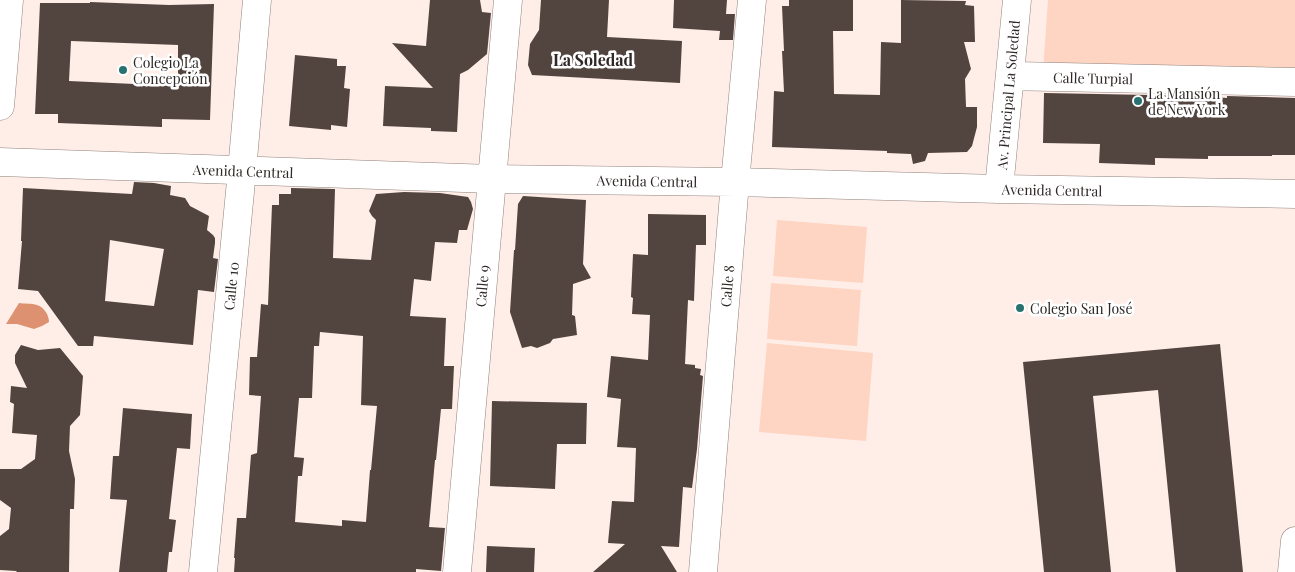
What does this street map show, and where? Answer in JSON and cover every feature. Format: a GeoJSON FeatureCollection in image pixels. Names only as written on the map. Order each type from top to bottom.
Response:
{"type":"FeatureCollection","features":[{"type":"Feature","properties":{"kind":"street"},"geometry":{"type":"LineString","coordinates":[[0,106],[9,0]]}},
{"type":"Feature","properties":{"kind":"street","name":"Calle 10"},"geometry":{"type":"LineString","coordinates":[[203,572],[257,0]]}},
{"type":"Feature","properties":{"kind":"street","name":"Calle 9"},"geometry":{"type":"LineString","coordinates":[[457,572],[508,0]]}},
{"type":"Feature","properties":{"kind":"street","name":"Calle 8"},"geometry":{"type":"LineString","coordinates":[[703,572],[752,0]]}},
{"type":"Feature","properties":{"kind":"street","name":"Av. Principal La Soledad"},"geometry":{"type":"LineString","coordinates":[[999,189],[1017,0]]}},
{"type":"Feature","properties":{"kind":"street","name":"Calle Turpial"},"geometry":{"type":"LineString","coordinates":[[1010,76],[1295,82]]}},
{"type":"Feature","properties":{"kind":"street","name":"Avenida Central"},"geometry":{"type":"LineString","coordinates":[[0,162],[492,179],[735,182],[1295,194]]}},
{"type":"Feature","properties":{"kind":"street"},"geometry":{"type":"LineString","coordinates":[[1292,572],[1295,541]]}},
{"type":"Feature","properties":{"kind":"shaded area"},"geometry":{"type":"Polygon","coordinates":[[[1048,0],[1295,0],[1295,79],[1043,71],[1048,0]]]}},
{"type":"Feature","properties":{"kind":"shaded area"},"geometry":{"type":"Polygon","coordinates":[[[777,220],[867,227],[863,283],[773,276],[777,220]]]}},
{"type":"Feature","properties":{"kind":"shaded area"},"geometry":{"type":"Polygon","coordinates":[[[771,283],[861,290],[857,346],[767,339],[771,283]]]}},
{"type":"Feature","properties":{"kind":"shaded area"},"geometry":{"type":"Polygon","coordinates":[[[19,303],[40,306],[46,312],[49,322],[34,329],[17,324],[6,324],[19,303]]]}},
{"type":"Feature","properties":{"kind":"shaded area"},"geometry":{"type":"Polygon","coordinates":[[[767,343],[873,353],[866,441],[759,432],[767,343]]]}},
{"type":"Feature","properties":{"kind":"building"},"geometry":{"type":"Polygon","coordinates":[[[430,0],[480,0],[482,12],[491,13],[487,54],[468,70],[460,74],[457,132],[431,131],[431,128],[383,126],[385,86],[433,88],[392,43],[426,46],[430,0]]]}},
{"type":"Feature","properties":{"kind":"building"},"geometry":{"type":"Polygon","coordinates":[[[541,0],[609,0],[607,37],[682,41],[680,83],[532,75],[528,65],[530,44],[539,30],[541,0]]]}},
{"type":"Feature","properties":{"kind":"building"},"geometry":{"type":"Polygon","coordinates":[[[674,0],[727,0],[726,14],[735,14],[733,40],[719,40],[720,31],[673,28],[674,0]]]}},
{"type":"Feature","properties":{"kind":"building"},"geometry":{"type":"Polygon","coordinates":[[[789,0],[853,0],[853,31],[833,31],[834,94],[880,95],[881,42],[901,43],[901,0],[966,1],[965,5],[974,6],[975,42],[964,42],[971,69],[965,79],[966,107],[977,107],[977,127],[972,146],[967,152],[928,153],[925,161],[913,164],[911,154],[887,153],[887,151],[772,147],[774,91],[784,92],[782,6],[789,6],[789,0]]]}},
{"type":"Feature","properties":{"kind":"building","name":"Colegio La Concepción"},"geometry":{"type":"Polygon","coordinates":[[[40,3],[214,4],[210,120],[162,119],[162,127],[58,123],[58,114],[35,114],[40,3]],[[71,41],[69,81],[178,86],[178,45],[71,41]]]}},
{"type":"Feature","properties":{"kind":"building"},"geometry":{"type":"Polygon","coordinates":[[[295,55],[337,59],[337,66],[346,66],[344,88],[350,89],[347,127],[331,125],[331,130],[289,126],[295,55]]]}},
{"type":"Feature","properties":{"kind":"building"},"geometry":{"type":"Polygon","coordinates":[[[1044,93],[1295,98],[1295,155],[1208,156],[1208,159],[1155,158],[1155,165],[1099,163],[1100,144],[1043,143],[1044,93]]]}},
{"type":"Feature","properties":{"kind":"building"},"geometry":{"type":"Polygon","coordinates":[[[134,182],[171,186],[170,195],[185,198],[190,206],[209,216],[207,230],[215,238],[213,258],[218,259],[214,292],[198,290],[193,345],[94,336],[93,346],[78,346],[38,291],[18,289],[22,241],[23,188],[132,194],[134,182]],[[110,240],[105,301],[154,306],[164,249],[110,240]]]}},
{"type":"Feature","properties":{"kind":"building"},"geometry":{"type":"Polygon","coordinates":[[[291,188],[335,189],[333,258],[371,260],[376,220],[369,211],[376,194],[404,192],[440,193],[468,197],[471,202],[473,209],[467,230],[459,230],[457,243],[435,242],[431,281],[414,279],[410,316],[446,318],[444,366],[454,366],[452,409],[441,409],[429,527],[445,528],[441,571],[416,569],[416,572],[234,572],[237,518],[246,518],[251,455],[257,453],[261,396],[249,395],[250,357],[257,357],[261,304],[268,305],[272,205],[279,205],[279,194],[291,194],[291,188]],[[320,332],[319,346],[314,346],[312,398],[299,398],[294,457],[304,458],[302,476],[298,476],[295,522],[342,526],[342,520],[366,522],[377,406],[361,405],[363,336],[320,332]]]}},
{"type":"Feature","properties":{"kind":"building"},"geometry":{"type":"Polygon","coordinates":[[[523,196],[586,200],[583,264],[591,278],[573,284],[572,315],[575,316],[577,335],[553,339],[550,343],[537,348],[531,346],[522,348],[510,312],[518,204],[523,196]]]}},
{"type":"Feature","properties":{"kind":"building"},"geometry":{"type":"Polygon","coordinates":[[[648,214],[706,215],[706,245],[696,245],[694,301],[688,300],[685,364],[695,365],[695,368],[701,369],[700,375],[703,376],[692,488],[683,487],[679,547],[661,546],[677,572],[593,572],[625,544],[608,543],[612,501],[634,502],[636,448],[617,447],[621,399],[607,397],[611,356],[648,360],[650,315],[632,314],[633,298],[631,297],[633,254],[648,255],[648,214]]]}},
{"type":"Feature","properties":{"kind":"building"},"geometry":{"type":"Polygon","coordinates":[[[1220,344],[1243,572],[1176,572],[1158,390],[1093,396],[1111,572],[1044,572],[1023,362],[1220,344]]]}},
{"type":"Feature","properties":{"kind":"building"},"geometry":{"type":"Polygon","coordinates":[[[21,345],[38,350],[60,348],[83,376],[80,415],[70,426],[69,451],[75,479],[74,509],[70,509],[69,572],[17,572],[0,570],[0,536],[9,529],[11,508],[0,500],[0,469],[21,469],[35,459],[37,435],[12,433],[14,404],[10,402],[11,386],[27,388],[15,363],[15,355],[21,345]]]}},
{"type":"Feature","properties":{"kind":"building"},"geometry":{"type":"Polygon","coordinates":[[[492,401],[587,403],[586,444],[557,444],[555,489],[490,486],[492,401]]]}},
{"type":"Feature","properties":{"kind":"building"},"geometry":{"type":"Polygon","coordinates":[[[123,408],[192,414],[190,449],[177,448],[169,519],[176,520],[172,552],[169,552],[167,572],[119,572],[127,500],[110,499],[113,456],[119,456],[123,408]]]}},
{"type":"Feature","properties":{"kind":"building"},"geometry":{"type":"Polygon","coordinates":[[[487,546],[535,548],[534,572],[486,572],[487,546]]]}},
{"type":"Feature","properties":{"kind":"place","name":"Colegio La Concepción"},"geometry":{"type":"Point","coordinates":[123,70]}},
{"type":"Feature","properties":{"kind":"place","name":"La Mansión de New York"},"geometry":{"type":"Point","coordinates":[1138,101]}},
{"type":"Feature","properties":{"kind":"place","name":"Colegio San José"},"geometry":{"type":"Point","coordinates":[1020,308]}},
{"type":"Feature","properties":{"kind":"district","name":"La Soledad"},"geometry":{"type":"Point","coordinates":[593,59]}}]}
